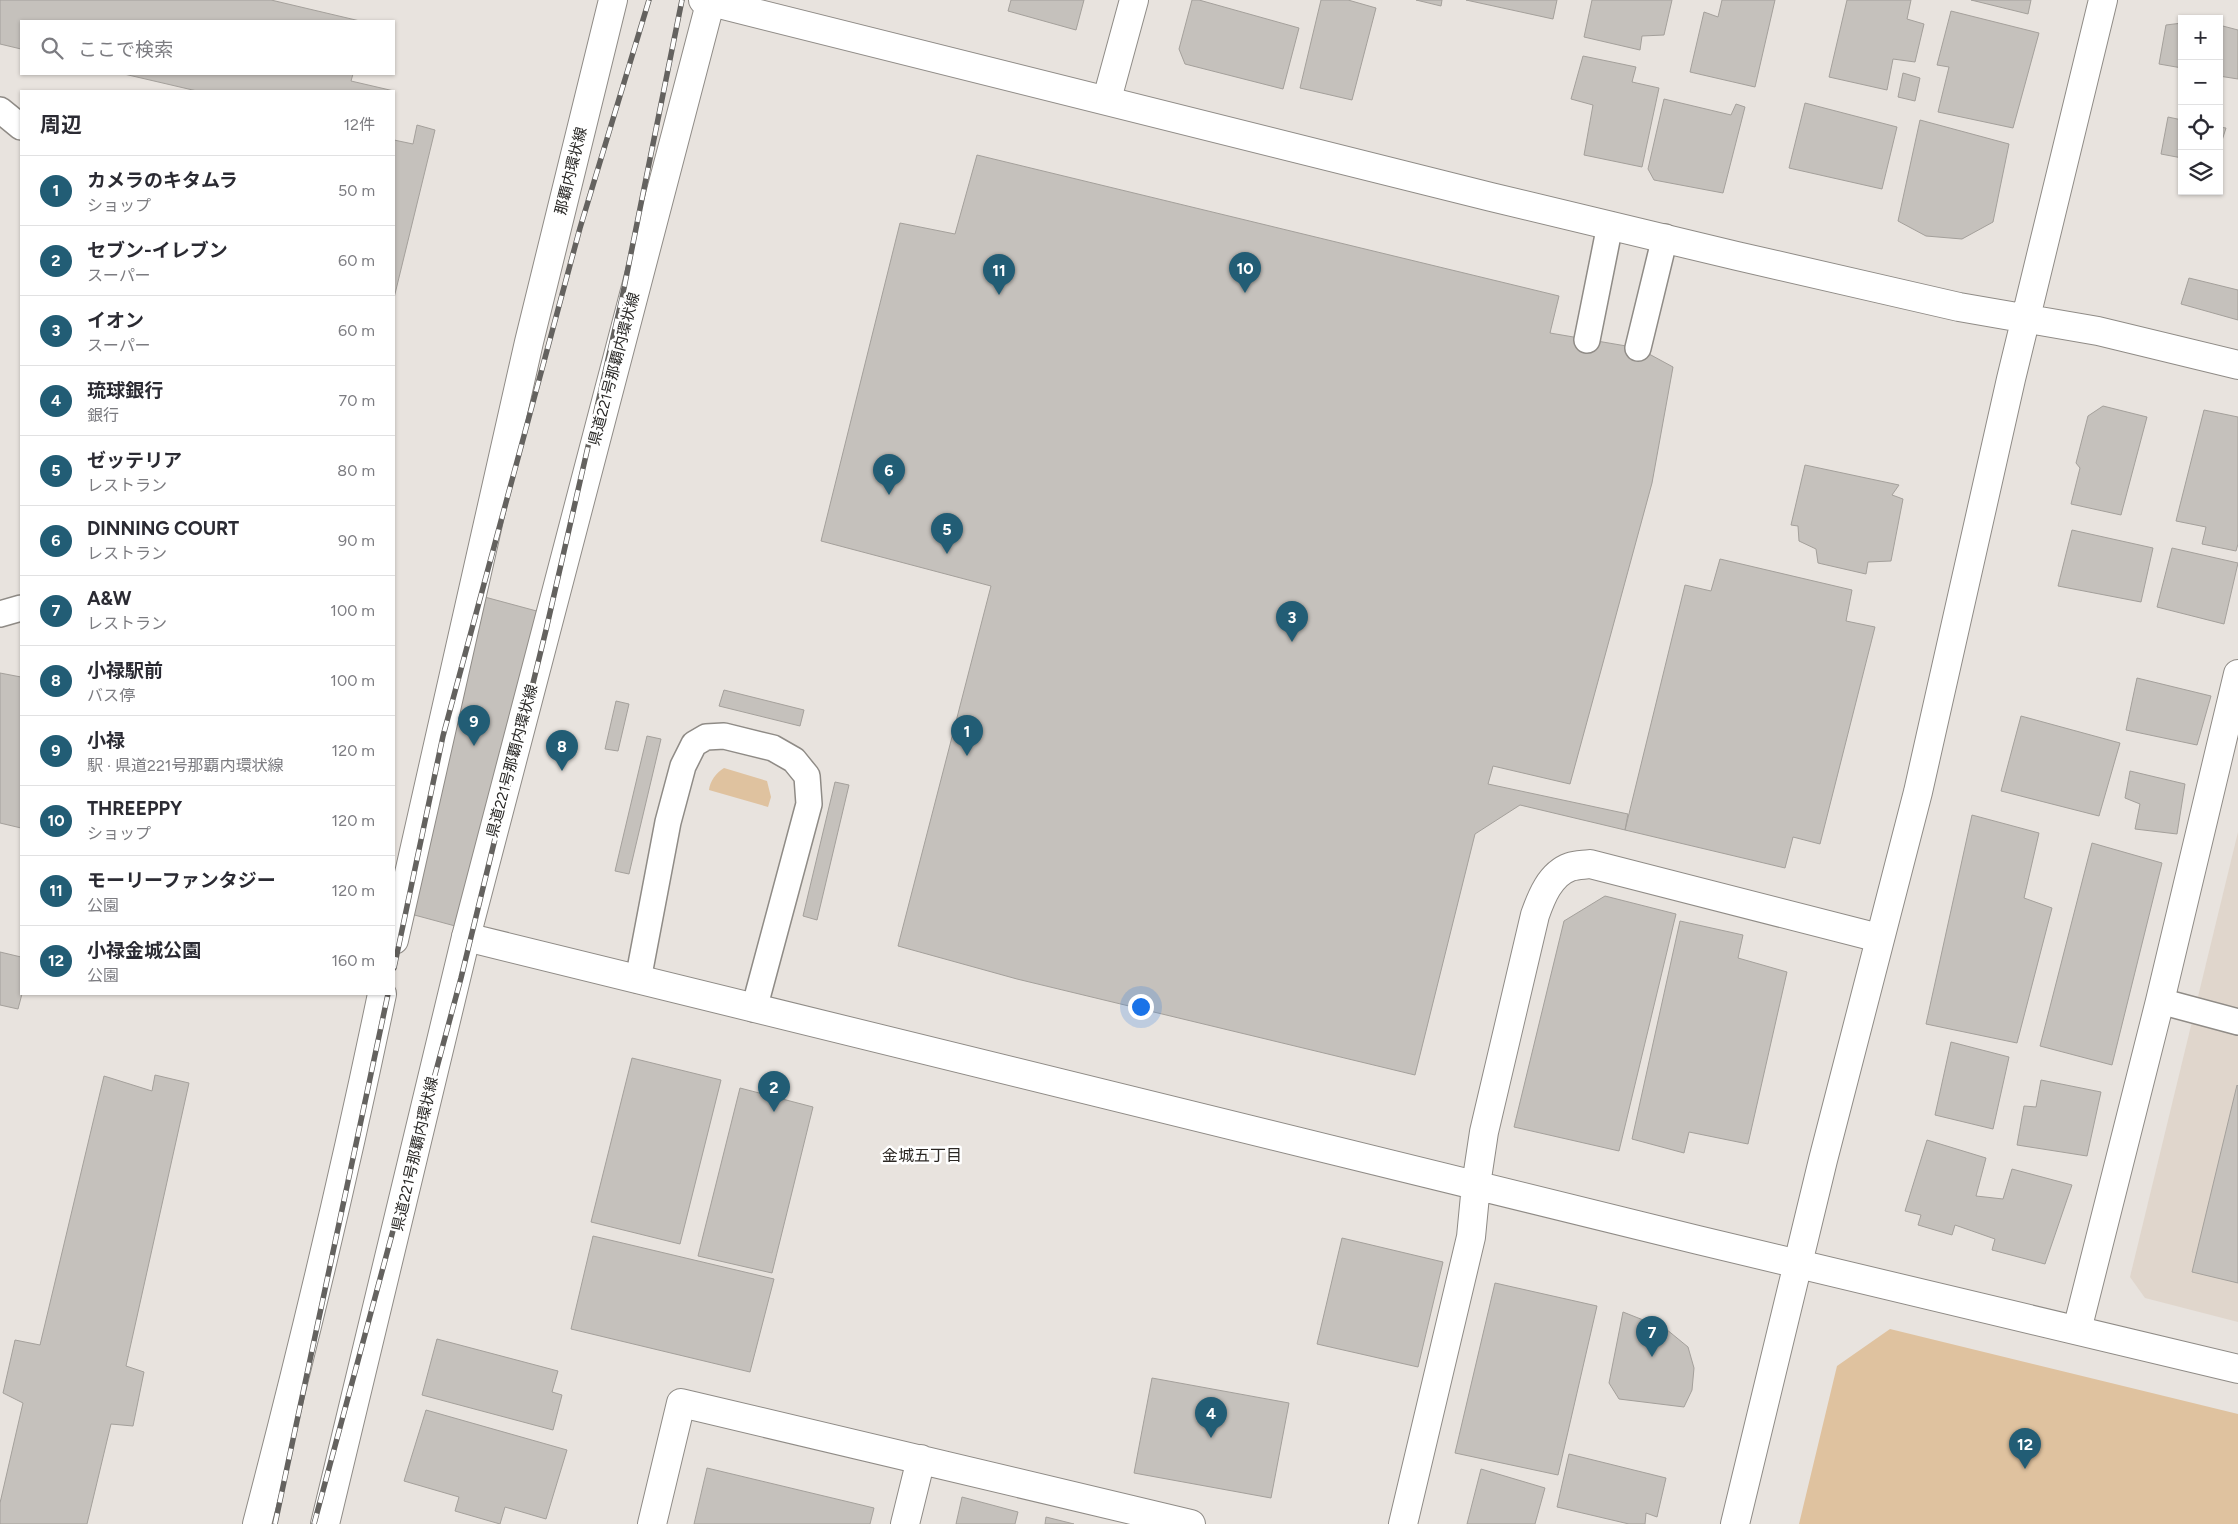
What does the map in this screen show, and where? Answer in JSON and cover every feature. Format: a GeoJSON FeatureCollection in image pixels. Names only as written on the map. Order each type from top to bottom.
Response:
{"type":"FeatureCollection","features":[{"type":"Feature","properties":{"kind":"street","name":"那覇内環状線"},"geometry":{"type":"LineString","coordinates":[[395,936],[528,342],[613,0]]}},
{"type":"Feature","properties":{"kind":"street"},"geometry":{"type":"LineString","coordinates":[[1107,100],[1134,0]]}},
{"type":"Feature","properties":{"kind":"street"},"geometry":{"type":"LineString","coordinates":[[1734,1524],[1879,938],[1918,792],[2025,318],[2103,0]]}},
{"type":"Feature","properties":{"kind":"street"},"geometry":{"type":"LineString","coordinates":[[708,1],[1491,197],[1959,307],[2098,331],[2238,366]]}},
{"type":"Feature","properties":{"kind":"street","name":"県道221号那覇内環状線"},"geometry":{"type":"LineString","coordinates":[[325,1524],[466,937],[708,1]]}},
{"type":"Feature","properties":{"kind":"street"},"geometry":{"type":"LineString","coordinates":[[2077,1330],[2160,1001],[2238,674]]}},
{"type":"Feature","properties":{"kind":"street"},"geometry":{"type":"LineString","coordinates":[[1403,1524],[1471,1237],[1476,1184],[1484,1132],[1536,915],[1541,898],[1553,879],[1569,867],[1590,864],[1879,938]]}},
{"type":"Feature","properties":{"kind":"street"},"geometry":{"type":"LineString","coordinates":[[466,937],[754,1009],[2238,1369]]}},
{"type":"Feature","properties":{"kind":"street"},"geometry":{"type":"LineString","coordinates":[[257,1524],[292,1390],[359,1107],[382,995]]}},
{"type":"Feature","properties":{"kind":"street"},"geometry":{"type":"LineString","coordinates":[[652,1524],[682,1403],[921,1459],[1157,1520],[1191,1524]]}},
{"type":"Feature","properties":{"kind":"street"},"geometry":{"type":"LineString","coordinates":[[905,1524],[921,1459]]}},
{"type":"Feature","properties":{"kind":"lane"},"geometry":{"type":"LineString","coordinates":[[0,110],[20,126]]}},
{"type":"Feature","properties":{"kind":"lane"},"geometry":{"type":"LineString","coordinates":[[1587,340],[1610,225]]}},
{"type":"Feature","properties":{"kind":"lane"},"geometry":{"type":"LineString","coordinates":[[1638,348],[1665,237]]}},
{"type":"Feature","properties":{"kind":"lane"},"geometry":{"type":"LineString","coordinates":[[0,614],[20,608]]}},
{"type":"Feature","properties":{"kind":"lane"},"geometry":{"type":"LineString","coordinates":[[638,980],[668,822],[683,766],[694,744],[706,737],[724,736],[773,748],[794,760],[806,776],[810,804],[754,1009]]}},
{"type":"Feature","properties":{"kind":"lane"},"geometry":{"type":"LineString","coordinates":[[2160,1001],[2237,1016]]}},
{"type":"Feature","properties":{"kind":"shaded area"},"geometry":{"type":"Polygon","coordinates":[[[724,768],[767,781],[771,797],[768,807],[709,790],[714,777],[724,768]]]}},
{"type":"Feature","properties":{"kind":"shaded area"},"geometry":{"type":"Polygon","coordinates":[[[2238,832],[2238,1322],[2145,1298],[2130,1277],[2238,832]]]}},
{"type":"Feature","properties":{"kind":"shaded area"},"geometry":{"type":"Polygon","coordinates":[[[1890,1329],[2238,1414],[2238,1524],[1799,1524],[1837,1366],[1890,1329]]]}},
{"type":"Feature","properties":{"kind":"building"},"geometry":{"type":"Polygon","coordinates":[[[0,0],[271,0],[356,20],[20,20],[20,49],[0,44],[0,0]]]}},
{"type":"Feature","properties":{"kind":"building"},"geometry":{"type":"Polygon","coordinates":[[[1011,0],[1084,0],[1076,30],[1008,11],[1011,0]]]}},
{"type":"Feature","properties":{"kind":"building"},"geometry":{"type":"Polygon","coordinates":[[[1192,0],[1199,0],[1299,28],[1283,89],[1185,64],[1179,49],[1192,0]]]}},
{"type":"Feature","properties":{"kind":"building"},"geometry":{"type":"Polygon","coordinates":[[[1321,0],[1348,0],[1376,8],[1352,100],[1300,88],[1321,0]]]}},
{"type":"Feature","properties":{"kind":"building"},"geometry":{"type":"Polygon","coordinates":[[[1416,0],[1442,0],[1441,6],[1416,0]]]}},
{"type":"Feature","properties":{"kind":"building"},"geometry":{"type":"Polygon","coordinates":[[[1466,0],[1557,0],[1553,19],[1466,0]]]}},
{"type":"Feature","properties":{"kind":"building"},"geometry":{"type":"Polygon","coordinates":[[[1592,0],[1672,0],[1664,35],[1642,36],[1640,50],[1584,37],[1592,0]]]}},
{"type":"Feature","properties":{"kind":"building"},"geometry":{"type":"Polygon","coordinates":[[[1722,0],[1775,0],[1755,87],[1690,72],[1704,12],[1718,17],[1722,0]]]}},
{"type":"Feature","properties":{"kind":"building"},"geometry":{"type":"Polygon","coordinates":[[[1847,0],[1911,0],[1907,19],[1924,24],[1915,62],[1893,59],[1887,90],[1829,77],[1847,0]]]}},
{"type":"Feature","properties":{"kind":"building"},"geometry":{"type":"Polygon","coordinates":[[[1971,0],[2031,0],[2028,14],[1971,0]]]}},
{"type":"Feature","properties":{"kind":"building"},"geometry":{"type":"Polygon","coordinates":[[[1951,11],[2039,33],[2013,128],[1938,112],[1949,67],[1937,65],[1951,11]]]}},
{"type":"Feature","properties":{"kind":"building"},"geometry":{"type":"Polygon","coordinates":[[[2178,24],[2178,67],[2159,64],[2166,25],[2178,24]]]}},
{"type":"Feature","properties":{"kind":"building"},"geometry":{"type":"Polygon","coordinates":[[[2223,26],[2238,30],[2238,79],[2223,77],[2223,26]]]}},
{"type":"Feature","properties":{"kind":"building"},"geometry":{"type":"Polygon","coordinates":[[[1583,56],[1636,67],[1632,82],[1659,88],[1642,167],[1584,155],[1593,105],[1571,99],[1583,56]]]}},
{"type":"Feature","properties":{"kind":"building"},"geometry":{"type":"Polygon","coordinates":[[[1903,73],[1920,78],[1915,101],[1898,97],[1903,73]]]}},
{"type":"Feature","properties":{"kind":"building"},"geometry":{"type":"Polygon","coordinates":[[[128,75],[353,75],[351,81],[390,90],[193,90],[128,75]]]}},
{"type":"Feature","properties":{"kind":"building"},"geometry":{"type":"Polygon","coordinates":[[[1664,99],[1731,115],[1736,104],[1745,107],[1723,193],[1654,180],[1648,169],[1664,99]]]}},
{"type":"Feature","properties":{"kind":"building"},"geometry":{"type":"Polygon","coordinates":[[[1805,103],[1897,127],[1882,189],[1789,168],[1805,103]]]}},
{"type":"Feature","properties":{"kind":"building"},"geometry":{"type":"Polygon","coordinates":[[[2168,117],[2178,119],[2178,157],[2161,154],[2168,117]]]}},
{"type":"Feature","properties":{"kind":"building"},"geometry":{"type":"Polygon","coordinates":[[[1920,120],[2009,144],[1993,222],[1962,239],[1926,236],[1898,221],[1920,120]]]}},
{"type":"Feature","properties":{"kind":"building"},"geometry":{"type":"Polygon","coordinates":[[[417,125],[435,130],[395,294],[395,140],[413,144],[417,125]]]}},
{"type":"Feature","properties":{"kind":"building"},"geometry":{"type":"Polygon","coordinates":[[[977,155],[1559,296],[1550,333],[1638,348],[1673,367],[1652,483],[1570,784],[1493,766],[1488,784],[1628,814],[1625,830],[1520,805],[1475,834],[1415,1075],[1017,979],[898,946],[991,586],[821,541],[900,223],[955,234],[977,155]]]}},
{"type":"Feature","properties":{"kind":"building"},"geometry":{"type":"Polygon","coordinates":[[[2189,278],[2238,290],[2238,320],[2181,304],[2189,278]]]}},
{"type":"Feature","properties":{"kind":"building"},"geometry":{"type":"Polygon","coordinates":[[[2103,406],[2147,417],[2121,515],[2071,504],[2080,468],[2076,463],[2088,416],[2103,406]]]}},
{"type":"Feature","properties":{"kind":"building"},"geometry":{"type":"Polygon","coordinates":[[[2204,410],[2238,417],[2238,544],[2236,551],[2202,544],[2206,527],[2176,521],[2204,410]]]}},
{"type":"Feature","properties":{"kind":"building"},"geometry":{"type":"Polygon","coordinates":[[[1805,465],[1899,485],[1892,495],[1903,499],[1891,561],[1868,562],[1866,574],[1818,563],[1816,549],[1799,541],[1798,526],[1791,525],[1805,465]]]}},
{"type":"Feature","properties":{"kind":"building"},"geometry":{"type":"Polygon","coordinates":[[[2072,530],[2153,548],[2141,602],[2058,586],[2072,530]]]}},
{"type":"Feature","properties":{"kind":"building"},"geometry":{"type":"Polygon","coordinates":[[[2172,548],[2238,563],[2224,624],[2157,607],[2172,548]]]}},
{"type":"Feature","properties":{"kind":"building"},"geometry":{"type":"Polygon","coordinates":[[[1720,559],[1852,590],[1846,621],[1875,627],[1820,844],[1793,837],[1785,868],[1625,830],[1685,585],[1711,591],[1720,559]]]}},
{"type":"Feature","properties":{"kind":"building"},"geometry":{"type":"Polygon","coordinates":[[[481,596],[544,613],[470,930],[407,913],[481,596]]]}},
{"type":"Feature","properties":{"kind":"building"},"geometry":{"type":"Polygon","coordinates":[[[0,673],[20,677],[20,828],[0,823],[0,673]]]}},
{"type":"Feature","properties":{"kind":"building"},"geometry":{"type":"Polygon","coordinates":[[[2137,678],[2211,696],[2197,745],[2126,730],[2137,678]]]}},
{"type":"Feature","properties":{"kind":"building"},"geometry":{"type":"Polygon","coordinates":[[[724,690],[804,710],[800,726],[719,706],[724,690]]]}},
{"type":"Feature","properties":{"kind":"building"},"geometry":{"type":"Polygon","coordinates":[[[616,701],[629,704],[618,751],[605,749],[616,701]]]}},
{"type":"Feature","properties":{"kind":"building"},"geometry":{"type":"Polygon","coordinates":[[[2021,716],[2120,743],[2099,816],[2001,791],[2021,716]]]}},
{"type":"Feature","properties":{"kind":"building"},"geometry":{"type":"Polygon","coordinates":[[[647,736],[661,739],[629,874],[615,871],[647,736]]]}},
{"type":"Feature","properties":{"kind":"building"},"geometry":{"type":"Polygon","coordinates":[[[2130,771],[2185,784],[2177,834],[2135,829],[2140,804],[2125,798],[2130,771]]]}},
{"type":"Feature","properties":{"kind":"building"},"geometry":{"type":"Polygon","coordinates":[[[835,782],[849,785],[817,920],[803,916],[835,782]]]}},
{"type":"Feature","properties":{"kind":"building"},"geometry":{"type":"Polygon","coordinates":[[[1972,815],[2039,833],[2024,898],[2052,908],[2017,1043],[1926,1024],[1972,815]]]}},
{"type":"Feature","properties":{"kind":"building"},"geometry":{"type":"Polygon","coordinates":[[[2092,843],[2162,863],[2112,1065],[2040,1046],[2092,843]]]}},
{"type":"Feature","properties":{"kind":"building"},"geometry":{"type":"Polygon","coordinates":[[[1605,896],[1676,914],[1619,1151],[1514,1127],[1564,921],[1605,896]]]}},
{"type":"Feature","properties":{"kind":"building"},"geometry":{"type":"Polygon","coordinates":[[[1680,921],[1743,935],[1738,958],[1787,972],[1748,1144],[1689,1132],[1684,1153],[1632,1139],[1680,921]]]}},
{"type":"Feature","properties":{"kind":"building"},"geometry":{"type":"Polygon","coordinates":[[[0,952],[20,957],[20,995],[22,995],[18,1009],[0,1005],[0,952]]]}},
{"type":"Feature","properties":{"kind":"building"},"geometry":{"type":"Polygon","coordinates":[[[1951,1042],[2009,1057],[1993,1129],[1935,1115],[1951,1042]]]}},
{"type":"Feature","properties":{"kind":"building"},"geometry":{"type":"Polygon","coordinates":[[[632,1058],[721,1080],[680,1244],[591,1222],[632,1058]]]}},
{"type":"Feature","properties":{"kind":"building"},"geometry":{"type":"Polygon","coordinates":[[[155,1075],[189,1083],[126,1366],[144,1372],[133,1426],[111,1424],[87,1524],[0,1524],[0,1503],[23,1403],[3,1393],[15,1340],[40,1345],[104,1076],[152,1091],[155,1075]]]}},
{"type":"Feature","properties":{"kind":"building"},"geometry":{"type":"Polygon","coordinates":[[[2041,1080],[2101,1092],[2087,1156],[2017,1145],[2024,1106],[2036,1107],[2041,1080]]]}},
{"type":"Feature","properties":{"kind":"building"},"geometry":{"type":"Polygon","coordinates":[[[2238,1086],[2238,1283],[2192,1272],[2238,1086]]]}},
{"type":"Feature","properties":{"kind":"building"},"geometry":{"type":"Polygon","coordinates":[[[740,1088],[813,1107],[772,1273],[698,1256],[740,1088]]]}},
{"type":"Feature","properties":{"kind":"building"},"geometry":{"type":"Polygon","coordinates":[[[1927,1140],[1986,1158],[1976,1196],[2003,1199],[2012,1169],[2072,1185],[2045,1264],[1992,1250],[1995,1239],[1955,1225],[1952,1235],[1918,1225],[1921,1215],[1905,1211],[1927,1140]]]}},
{"type":"Feature","properties":{"kind":"building"},"geometry":{"type":"Polygon","coordinates":[[[593,1236],[774,1279],[750,1372],[571,1329],[593,1236]]]}},
{"type":"Feature","properties":{"kind":"building"},"geometry":{"type":"Polygon","coordinates":[[[1342,1238],[1443,1262],[1418,1367],[1317,1344],[1342,1238]]]}},
{"type":"Feature","properties":{"kind":"building"},"geometry":{"type":"Polygon","coordinates":[[[1495,1283],[1597,1306],[1558,1475],[1455,1453],[1495,1283]]]}},
{"type":"Feature","properties":{"kind":"building"},"geometry":{"type":"Polygon","coordinates":[[[1623,1312],[1666,1329],[1688,1347],[1694,1368],[1692,1390],[1684,1407],[1619,1399],[1609,1383],[1623,1312]]]}},
{"type":"Feature","properties":{"kind":"building"},"geometry":{"type":"Polygon","coordinates":[[[437,1339],[558,1371],[552,1392],[562,1395],[553,1430],[422,1395],[437,1339]]]}},
{"type":"Feature","properties":{"kind":"building"},"geometry":{"type":"Polygon","coordinates":[[[1152,1378],[1289,1403],[1271,1498],[1134,1473],[1152,1378]]]}},
{"type":"Feature","properties":{"kind":"building"},"geometry":{"type":"Polygon","coordinates":[[[426,1410],[567,1450],[546,1519],[505,1507],[500,1524],[455,1511],[459,1497],[404,1481],[426,1410]]]}},
{"type":"Feature","properties":{"kind":"building"},"geometry":{"type":"Polygon","coordinates":[[[1569,1454],[1666,1478],[1657,1517],[1646,1513],[1645,1524],[1629,1524],[1557,1507],[1569,1454]]]}},
{"type":"Feature","properties":{"kind":"building"},"geometry":{"type":"Polygon","coordinates":[[[707,1468],[874,1508],[870,1524],[694,1524],[707,1468]]]}},
{"type":"Feature","properties":{"kind":"building"},"geometry":{"type":"Polygon","coordinates":[[[1481,1469],[1545,1488],[1535,1524],[1467,1524],[1481,1469]]]}},
{"type":"Feature","properties":{"kind":"building"},"geometry":{"type":"Polygon","coordinates":[[[962,1497],[1018,1512],[1015,1524],[956,1524],[962,1497]]]}},
{"type":"Feature","properties":{"kind":"building"},"geometry":{"type":"Polygon","coordinates":[[[1046,1517],[1074,1524],[1045,1524],[1046,1517]]]}},
{"type":"Feature","properties":{"kind":"railway"},"geometry":{"type":"LineString","coordinates":[[395,963],[443,736],[580,228],[649,0]]}},
{"type":"Feature","properties":{"kind":"railway"},"geometry":{"type":"LineString","coordinates":[[314,1524],[461,978],[546,630],[622,298],[682,0]]}},
{"type":"Feature","properties":{"kind":"railway"},"geometry":{"type":"LineString","coordinates":[[275,1524],[388,995]]}},
{"type":"Feature","properties":{"kind":"place","name":"THREEPPY"},"geometry":{"type":"Point","coordinates":[1245,293]}},
{"type":"Feature","properties":{"kind":"place","name":"モーリーファンタジー"},"geometry":{"type":"Point","coordinates":[999,295]}},
{"type":"Feature","properties":{"kind":"place","name":"DINNING COURT"},"geometry":{"type":"Point","coordinates":[889,495]}},
{"type":"Feature","properties":{"kind":"place","name":"ゼッテリア"},"geometry":{"type":"Point","coordinates":[947,554]}},
{"type":"Feature","properties":{"kind":"place","name":"イオン"},"geometry":{"type":"Point","coordinates":[1292,642]}},
{"type":"Feature","properties":{"kind":"place","name":"小禄"},"geometry":{"type":"Point","coordinates":[474,746]}},
{"type":"Feature","properties":{"kind":"place","name":"カメラのキタムラ"},"geometry":{"type":"Point","coordinates":[967,756]}},
{"type":"Feature","properties":{"kind":"place","name":"小禄駅前"},"geometry":{"type":"Point","coordinates":[562,771]}},
{"type":"Feature","properties":{"kind":"place","name":"セブン-イレブン"},"geometry":{"type":"Point","coordinates":[774,1112]}},
{"type":"Feature","properties":{"kind":"place","name":"A&W"},"geometry":{"type":"Point","coordinates":[1652,1357]}},
{"type":"Feature","properties":{"kind":"place","name":"琉球銀行"},"geometry":{"type":"Point","coordinates":[1211,1438]}},
{"type":"Feature","properties":{"kind":"place","name":"小禄金城公園"},"geometry":{"type":"Point","coordinates":[2025,1469]}},
{"type":"Feature","properties":{"kind":"district","name":"金城五丁目"},"geometry":{"type":"Point","coordinates":[922,1155]}}]}
